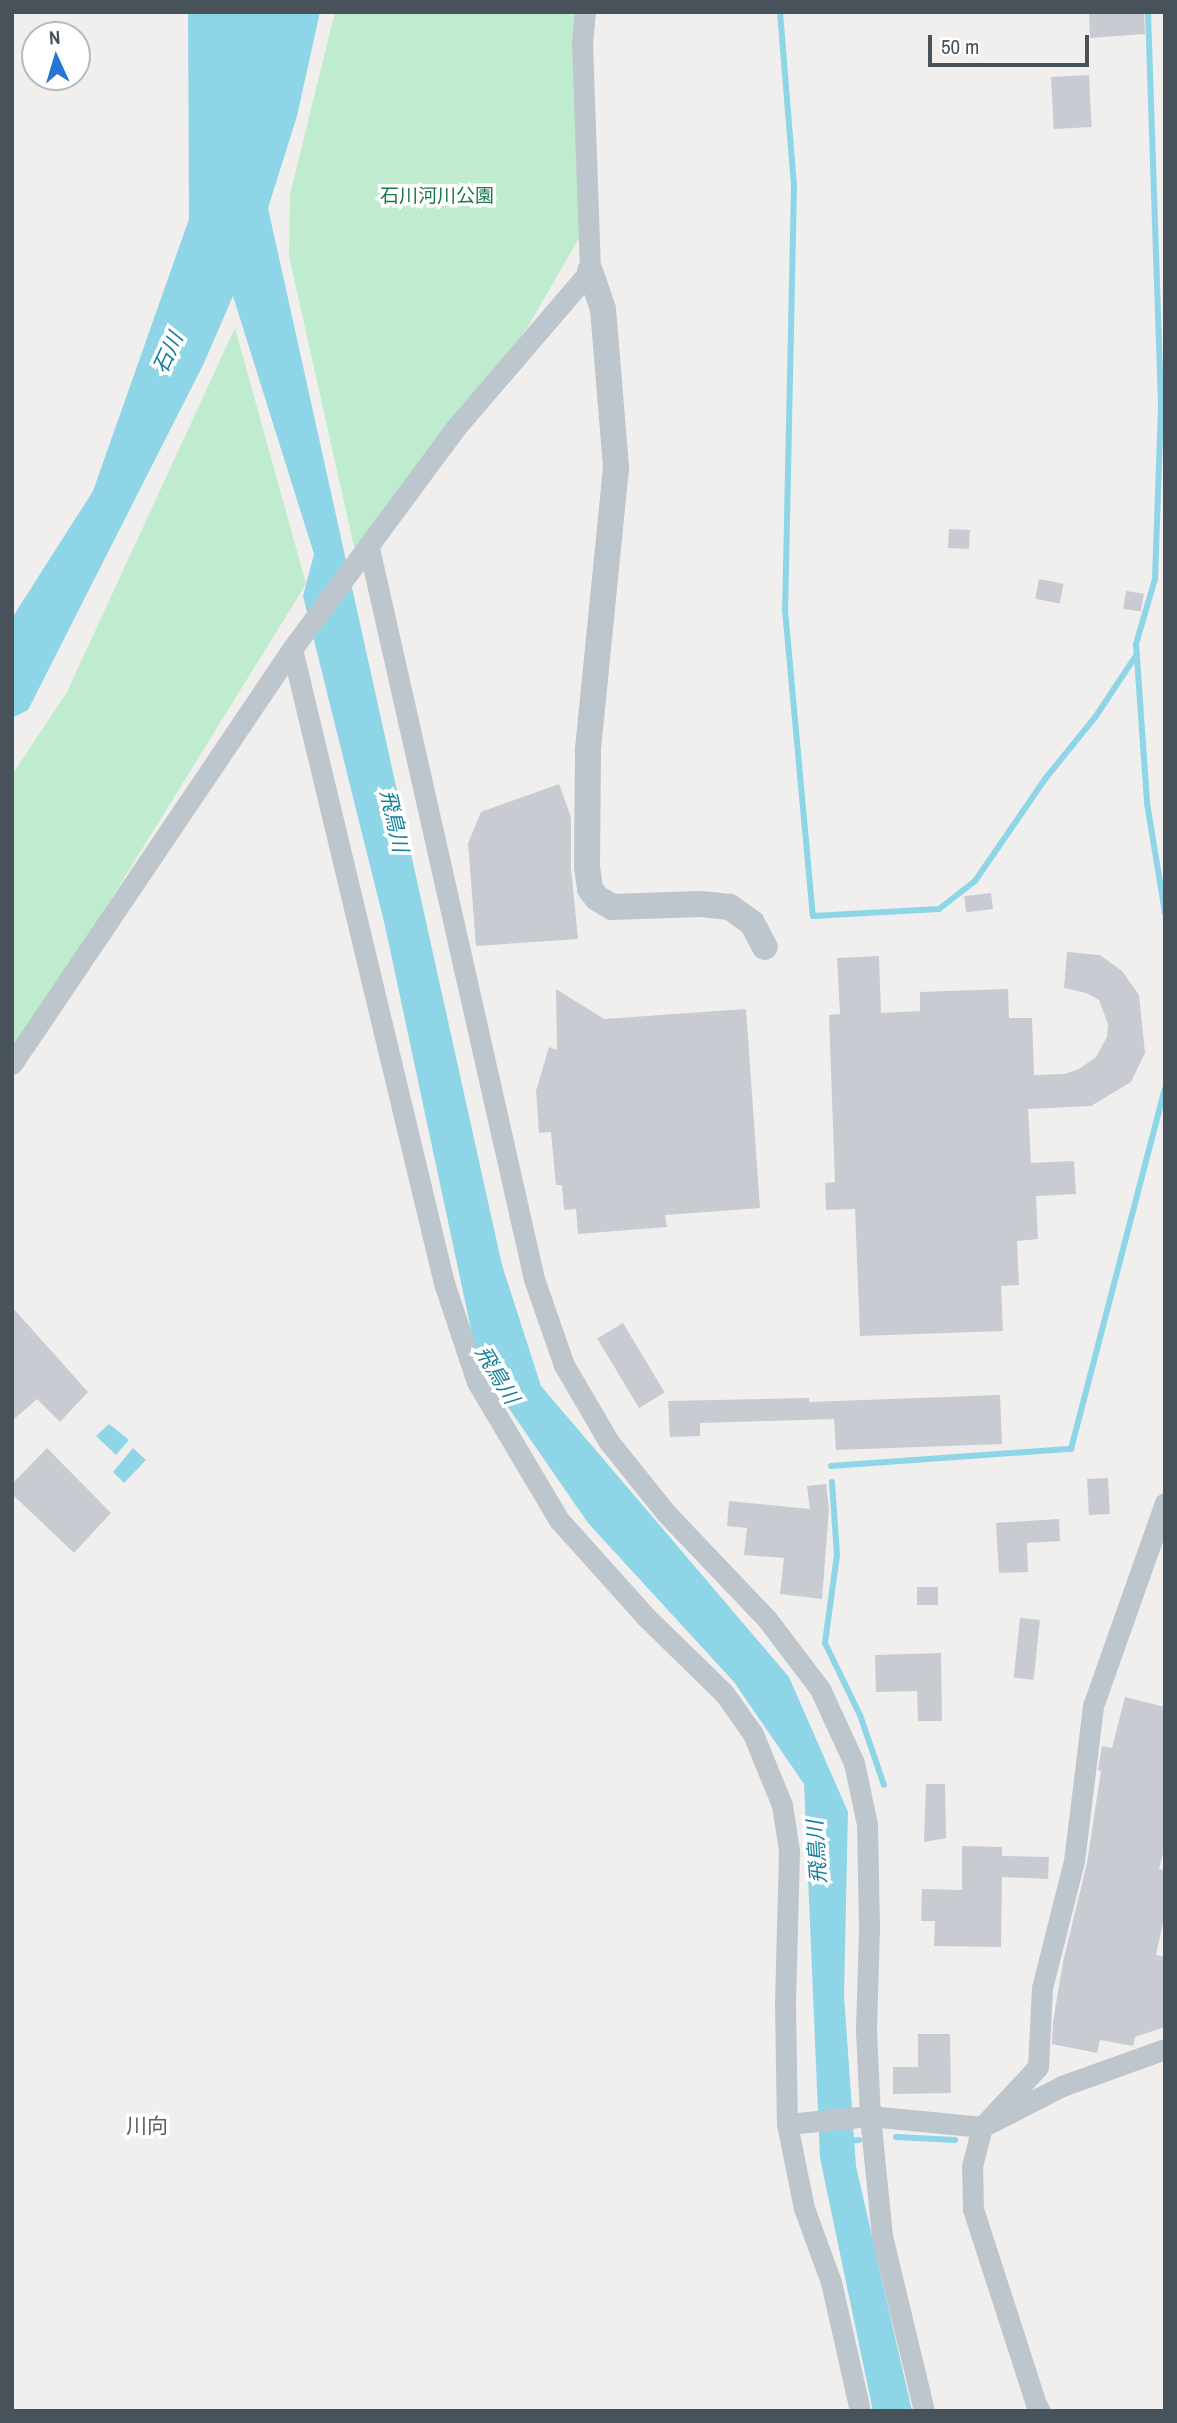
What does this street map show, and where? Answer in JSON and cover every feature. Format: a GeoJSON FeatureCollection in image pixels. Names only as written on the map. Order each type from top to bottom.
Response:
{"type":"FeatureCollection","features":[{"type":"Feature","properties":{"kind":"street"},"geometry":{"type":"LineString","coordinates":[[585,12],[582,44],[590,271],[603,309],[617,468],[588,751],[587,867],[590,889],[597,898],[612,907],[701,904],[730,906],[752,923],[765,947]]}},
{"type":"Feature","properties":{"kind":"street"},"geometry":{"type":"LineString","coordinates":[[12,1063],[292,649],[458,425],[590,271]]}},
{"type":"Feature","properties":{"kind":"street"},"geometry":{"type":"LineString","coordinates":[[369,548],[534,1279],[564,1365],[609,1442],[666,1513],[767,1619],[820,1689],[854,1763],[867,1824],[869,1928],[864,2117],[882,2236],[924,2411]]}},
{"type":"Feature","properties":{"kind":"street"},"geometry":{"type":"LineString","coordinates":[[292,649],[444,1283],[477,1382],[559,1520],[646,1617],[724,1693],[753,1734],[782,1805],[789,1851],[785,2003],[792,2123],[804,2208],[831,2282],[860,2411]]}},
{"type":"Feature","properties":{"kind":"street"},"geometry":{"type":"LineString","coordinates":[[1040,2411],[1035,2404],[973,2210],[972,2166],[982,2127],[1038,2067],[1042,1988],[1074,1861],[1093,1706],[1165,1503]]}},
{"type":"Feature","properties":{"kind":"street"},"geometry":{"type":"LineString","coordinates":[[792,2123],[864,2117],[982,2127],[1062,2086],[1165,2049]]}},
{"type":"Feature","properties":{"kind":"green space","name":"石川河川公園"},"geometry":{"type":"Polygon","coordinates":[[[335,12],[578,12],[582,233],[527,328],[355,551],[289,256],[290,194],[335,12]]]}},
{"type":"Feature","properties":{"kind":"green space"},"geometry":{"type":"Polygon","coordinates":[[[235,328],[306,584],[12,1059],[12,775],[67,692],[235,328]]]}},
{"type":"Feature","properties":{"kind":"water"},"geometry":{"type":"Polygon","coordinates":[[[188,12],[320,12],[297,116],[268,208],[502,1265],[541,1386],[789,1677],[848,1812],[844,1995],[856,2166],[912,2411],[873,2411],[820,2158],[804,1784],[734,1682],[588,1523],[508,1407],[475,1348],[385,926],[303,596],[314,554],[233,296],[204,363],[28,710],[12,718],[12,618],[93,491],[189,219],[188,12]]]}},
{"type":"Feature","properties":{"kind":"water"},"geometry":{"type":"Polygon","coordinates":[[[109,1424],[129,1440],[116,1455],[96,1436],[109,1424]]]}},
{"type":"Feature","properties":{"kind":"water"},"geometry":{"type":"Polygon","coordinates":[[[133,1448],[146,1460],[124,1483],[113,1472],[133,1448]]]}},
{"type":"Feature","properties":{"kind":"building"},"geometry":{"type":"Polygon","coordinates":[[[1089,12],[1144,12],[1145,34],[1090,38],[1089,12]]]}},
{"type":"Feature","properties":{"kind":"building"},"geometry":{"type":"Polygon","coordinates":[[[1089,75],[1092,127],[1054,129],[1051,77],[1089,75]]]}},
{"type":"Feature","properties":{"kind":"building"},"geometry":{"type":"Polygon","coordinates":[[[949,529],[970,530],[969,549],[948,548],[949,529]]]}},
{"type":"Feature","properties":{"kind":"building"},"geometry":{"type":"Polygon","coordinates":[[[1039,579],[1064,584],[1060,603],[1035,599],[1039,579]]]}},
{"type":"Feature","properties":{"kind":"building"},"geometry":{"type":"Polygon","coordinates":[[[1126,591],[1144,594],[1141,612],[1123,609],[1126,591]]]}},
{"type":"Feature","properties":{"kind":"building"},"geometry":{"type":"Polygon","coordinates":[[[559,784],[571,817],[571,867],[578,939],[476,946],[468,843],[481,812],[559,784]]]}},
{"type":"Feature","properties":{"kind":"building"},"geometry":{"type":"Polygon","coordinates":[[[991,893],[993,909],[966,912],[964,896],[991,893]]]}},
{"type":"Feature","properties":{"kind":"building"},"geometry":{"type":"Polygon","coordinates":[[[1067,952],[1100,955],[1122,971],[1139,995],[1145,1053],[1131,1082],[1091,1106],[1028,1109],[1031,1163],[1074,1161],[1076,1194],[1036,1196],[1038,1239],[1017,1241],[1019,1285],[1001,1286],[1003,1331],[860,1336],[855,1209],[826,1210],[825,1183],[835,1182],[829,1015],[840,1014],[837,958],[879,956],[881,1013],[920,1011],[920,992],[1008,989],[1009,1018],[1032,1018],[1034,1075],[1065,1074],[1079,1069],[1096,1057],[1107,1037],[1108,1024],[1099,1000],[1086,993],[1064,988],[1067,952]]]}},
{"type":"Feature","properties":{"kind":"building"},"geometry":{"type":"Polygon","coordinates":[[[556,989],[604,1019],[746,1009],[760,1208],[665,1215],[667,1227],[578,1234],[576,1209],[564,1210],[562,1185],[556,1185],[551,1132],[539,1133],[536,1091],[549,1047],[557,1050],[556,989]]]}},
{"type":"Feature","properties":{"kind":"building"},"geometry":{"type":"Polygon","coordinates":[[[12,1307],[88,1392],[60,1422],[37,1399],[12,1421],[12,1307]]]}},
{"type":"Feature","properties":{"kind":"building"},"geometry":{"type":"Polygon","coordinates":[[[623,1323],[665,1392],[639,1408],[597,1338],[623,1323]]]}},
{"type":"Feature","properties":{"kind":"building"},"geometry":{"type":"Polygon","coordinates":[[[1000,1395],[1002,1444],[836,1450],[834,1419],[700,1423],[700,1436],[670,1437],[668,1401],[809,1398],[809,1402],[1000,1395]]]}},
{"type":"Feature","properties":{"kind":"building"},"geometry":{"type":"Polygon","coordinates":[[[47,1448],[111,1513],[74,1553],[12,1494],[12,1484],[47,1448]]]}},
{"type":"Feature","properties":{"kind":"building"},"geometry":{"type":"Polygon","coordinates":[[[1108,1478],[1110,1514],[1089,1515],[1087,1479],[1108,1478]]]}},
{"type":"Feature","properties":{"kind":"building"},"geometry":{"type":"Polygon","coordinates":[[[826,1484],[829,1509],[822,1599],[780,1594],[784,1558],[744,1555],[747,1528],[727,1526],[729,1501],[810,1509],[807,1486],[826,1484]]]}},
{"type":"Feature","properties":{"kind":"building"},"geometry":{"type":"Polygon","coordinates":[[[1059,1519],[1060,1541],[1027,1543],[1028,1572],[999,1573],[996,1523],[1059,1519]]]}},
{"type":"Feature","properties":{"kind":"building"},"geometry":{"type":"Polygon","coordinates":[[[917,1587],[938,1587],[938,1605],[917,1605],[917,1587]]]}},
{"type":"Feature","properties":{"kind":"building"},"geometry":{"type":"Polygon","coordinates":[[[1020,1618],[1040,1620],[1034,1680],[1014,1678],[1020,1618]]]}},
{"type":"Feature","properties":{"kind":"building"},"geometry":{"type":"Polygon","coordinates":[[[941,1653],[942,1721],[918,1721],[917,1691],[876,1692],[875,1655],[941,1653]]]}},
{"type":"Feature","properties":{"kind":"building"},"geometry":{"type":"Polygon","coordinates":[[[1125,1697],[1165,1707],[1165,1845],[1159,1869],[1165,1870],[1165,1913],[1156,1955],[1165,1957],[1165,2027],[1135,2037],[1133,2046],[1100,2040],[1097,2053],[1052,2044],[1053,2022],[1063,1962],[1087,1863],[1101,1771],[1098,1770],[1102,1746],[1112,1748],[1125,1697]]]}},
{"type":"Feature","properties":{"kind":"building"},"geometry":{"type":"Polygon","coordinates":[[[926,1784],[945,1784],[946,1838],[924,1842],[926,1784]]]}},
{"type":"Feature","properties":{"kind":"building"},"geometry":{"type":"Polygon","coordinates":[[[962,1846],[1002,1847],[1002,1856],[1049,1857],[1048,1879],[1002,1877],[1001,1947],[934,1946],[935,1921],[921,1921],[922,1889],[962,1890],[962,1846]]]}},
{"type":"Feature","properties":{"kind":"building"},"geometry":{"type":"Polygon","coordinates":[[[918,2034],[950,2034],[951,2093],[893,2094],[893,2067],[918,2067],[918,2034]]]}},
{"type":"Feature","properties":{"kind":"waterway"},"geometry":{"type":"LineString","coordinates":[[780,12],[794,186],[785,610],[813,916],[939,909],[975,881],[1045,779],[1096,716],[1137,654]]}},
{"type":"Feature","properties":{"kind":"waterway"},"geometry":{"type":"LineString","coordinates":[[1148,12],[1161,407],[1155,579],[1136,644],[1147,803],[1165,913]]}},
{"type":"Feature","properties":{"kind":"waterway"},"geometry":{"type":"LineString","coordinates":[[831,1466],[1071,1449],[1165,1089]]}},
{"type":"Feature","properties":{"kind":"waterway"},"geometry":{"type":"LineString","coordinates":[[832,1482],[837,1555],[825,1643],[860,1715],[884,1785]]}},
{"type":"Feature","properties":{"kind":"waterway"},"geometry":{"type":"LineString","coordinates":[[896,2137],[955,2140]]}},
{"type":"Feature","properties":{"kind":"waterway"},"geometry":{"type":"LineString","coordinates":[[846,2141],[859,2140]]}},
{"type":"Feature","properties":{"kind":"district","name":"川向"},"geometry":{"type":"Point","coordinates":[147,2126]}},
{"type":"Feature","properties":{"kind":"water label","name":"石川"},"geometry":{"type":"Point","coordinates":[168,353]}},
{"type":"Feature","properties":{"kind":"water label","name":"飛鳥川"},"geometry":{"type":"Point","coordinates":[394,821]}},
{"type":"Feature","properties":{"kind":"water label","name":"飛鳥川"},"geometry":{"type":"Point","coordinates":[497,1375]}},
{"type":"Feature","properties":{"kind":"water label","name":"飛鳥川"},"geometry":{"type":"Point","coordinates":[817,1852]}}]}
